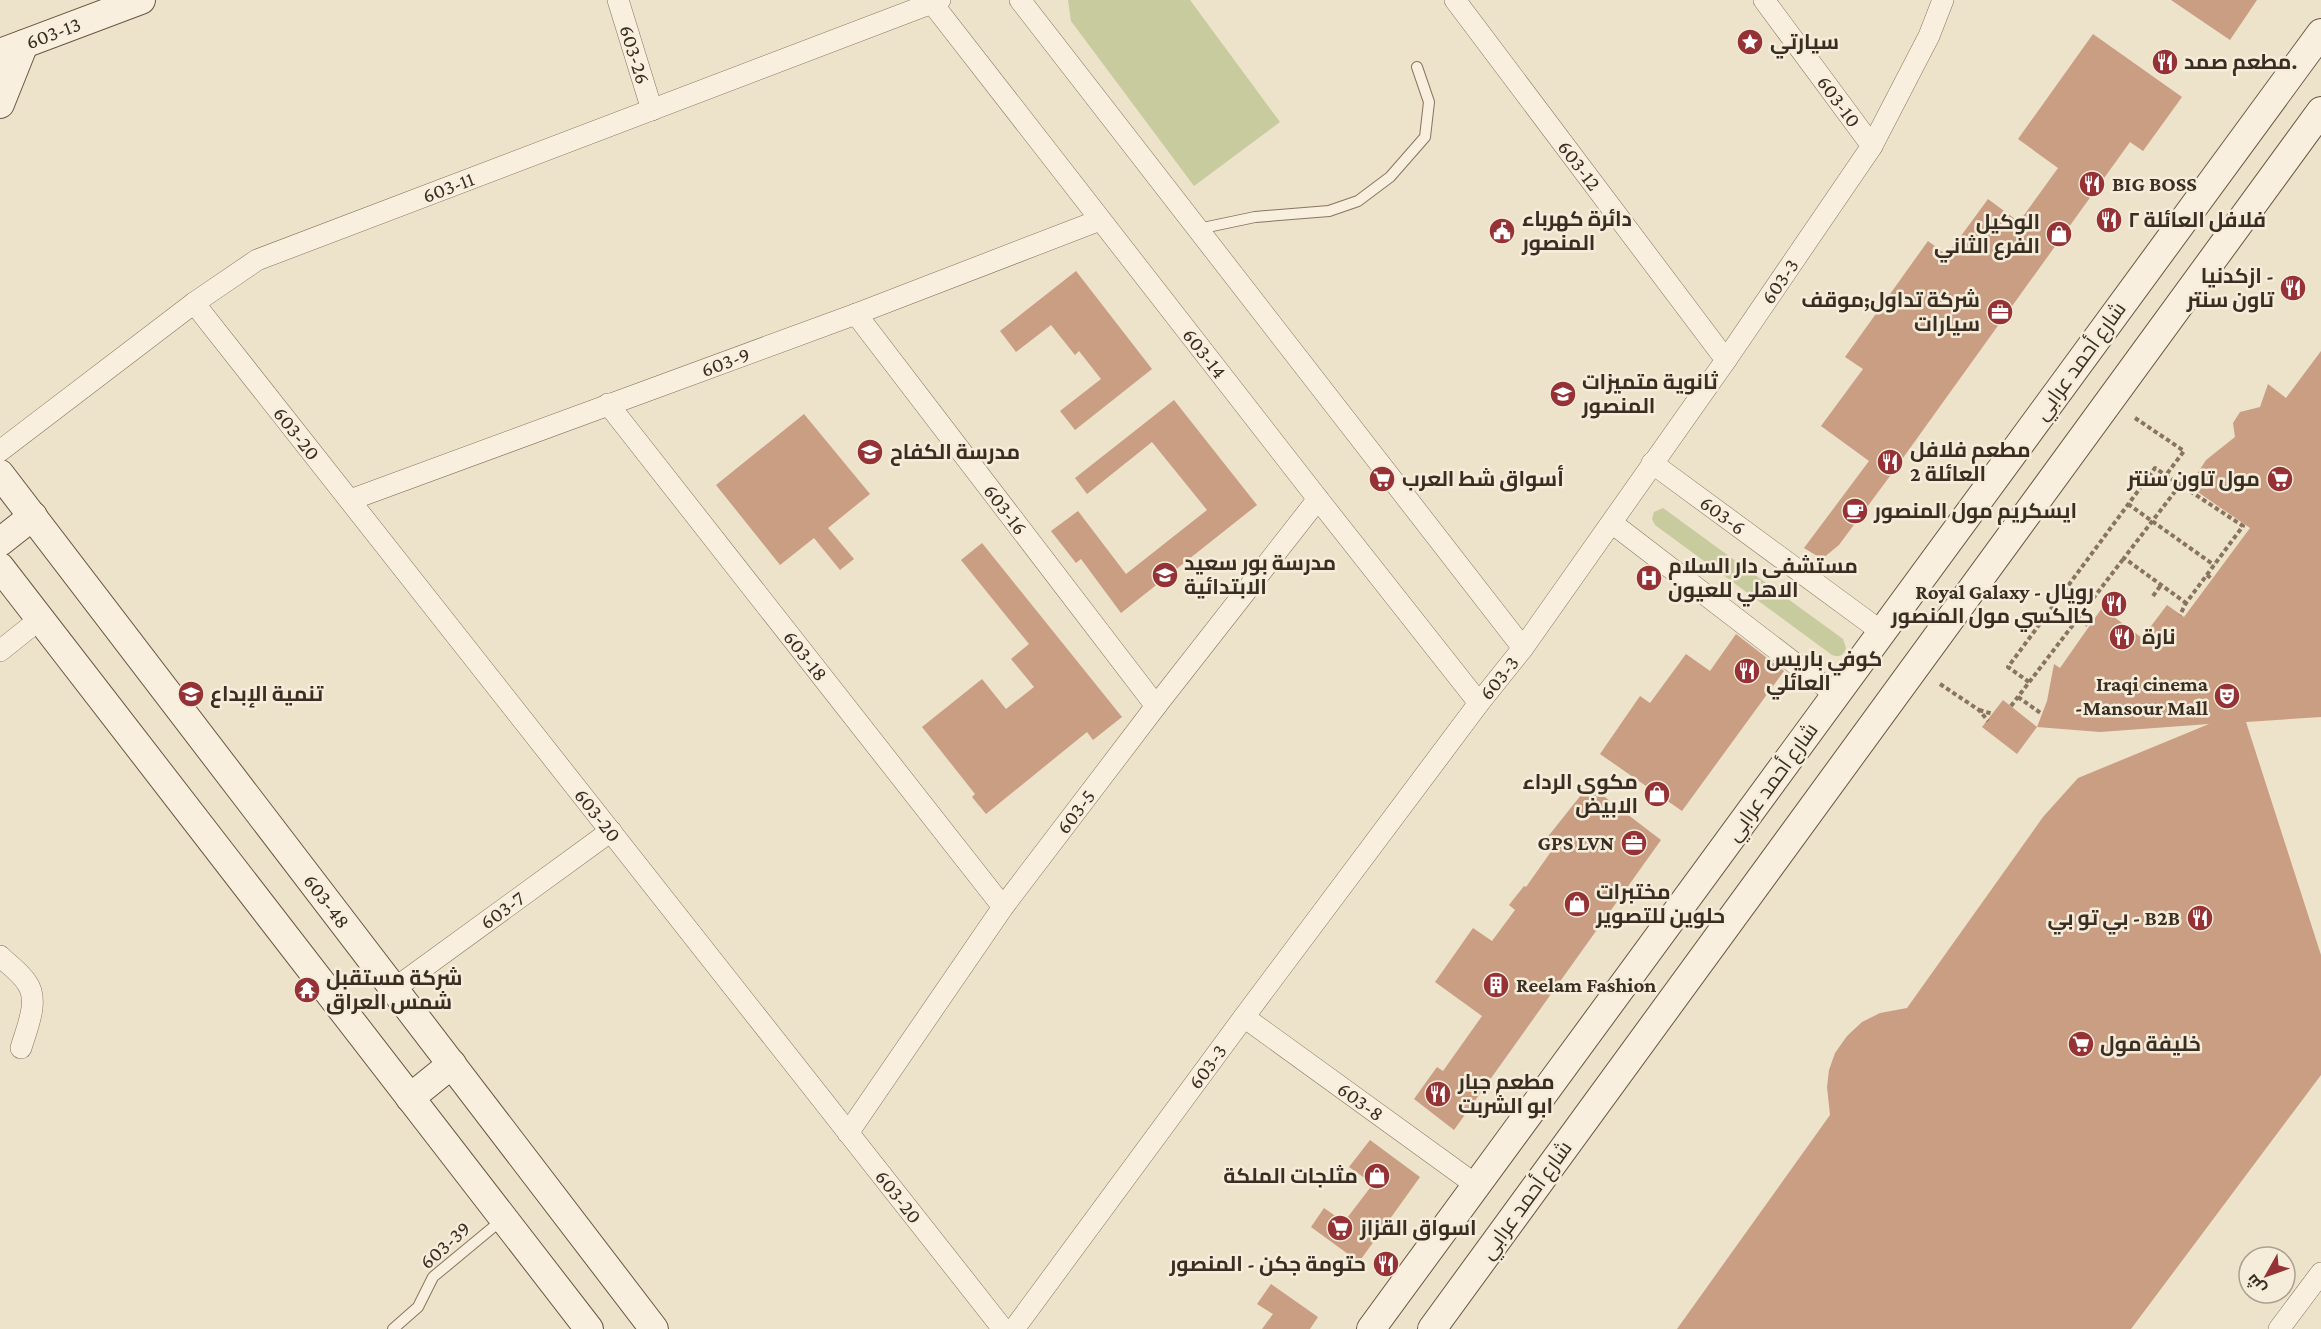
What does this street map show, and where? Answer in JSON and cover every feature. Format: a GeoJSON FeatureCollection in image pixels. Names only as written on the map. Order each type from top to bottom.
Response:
{"type":"FeatureCollection","features":[{"type":"Feature","properties":{"kind":"main road","name":"603-13"},"geometry":{"type":"LineString","coordinates":[[12,49],[141,0]]}},
{"type":"Feature","properties":{"kind":"main road","name":"شارع أحمد عرابي"},"geometry":{"type":"LineString","coordinates":[[1371,1329],[2321,33]]}},
{"type":"Feature","properties":{"kind":"main road"},"geometry":{"type":"LineString","coordinates":[[0,104],[12,49]]}},
{"type":"Feature","properties":{"kind":"main road","name":"شارع أحمد عرابي"},"geometry":{"type":"LineString","coordinates":[[1432,1329],[2321,111]]}},
{"type":"Feature","properties":{"kind":"main road","name":"603-48"},"geometry":{"type":"LineString","coordinates":[[0,474],[654,1329]]}},
{"type":"Feature","properties":{"kind":"main road"},"geometry":{"type":"LineString","coordinates":[[0,542],[33,516]]}},
{"type":"Feature","properties":{"kind":"main road"},"geometry":{"type":"LineString","coordinates":[[0,567],[589,1329]]}},
{"type":"Feature","properties":{"kind":"main road"},"geometry":{"type":"LineString","coordinates":[[410,1098],[452,1064]]}},
{"type":"Feature","properties":{"kind":"street","name":"603-26"},"geometry":{"type":"LineString","coordinates":[[618,0],[652,110]]}},
{"type":"Feature","properties":{"kind":"street"},"geometry":{"type":"LineString","coordinates":[[1020,0],[1523,648]]}},
{"type":"Feature","properties":{"kind":"street","name":"603-12"},"geometry":{"type":"LineString","coordinates":[[1455,0],[1726,360]]}},
{"type":"Feature","properties":{"kind":"street","name":"603-10"},"geometry":{"type":"LineString","coordinates":[[1764,0],[1872,146]]}},
{"type":"Feature","properties":{"kind":"street","name":"603-3"},"geometry":{"type":"LineString","coordinates":[[1014,1329],[1244,1017],[1479,703],[1523,648],[1726,360],[1872,146],[1929,36],[1943,0]]}},
{"type":"Feature","properties":{"kind":"street","name":"603-11"},"geometry":{"type":"LineString","coordinates":[[0,451],[194,303],[257,260],[936,1]]}},
{"type":"Feature","properties":{"kind":"street","name":"603-14"},"geometry":{"type":"LineString","coordinates":[[936,1],[1100,220],[1479,703]]}},
{"type":"Feature","properties":{"kind":"street","name":"603-9"},"geometry":{"type":"LineString","coordinates":[[350,500],[856,314],[1100,220]]}},
{"type":"Feature","properties":{"kind":"street","name":"603-20"},"geometry":{"type":"LineString","coordinates":[[194,303],[1003,1329]]}},
{"type":"Feature","properties":{"kind":"street","name":"603-16"},"geometry":{"type":"LineString","coordinates":[[856,314],[1156,706]]}},
{"type":"Feature","properties":{"kind":"street","name":"603-18"},"geometry":{"type":"LineString","coordinates":[[608,404],[1003,907]]}},
{"type":"Feature","properties":{"kind":"street","name":"603-6"},"geometry":{"type":"LineString","coordinates":[[1652,463],[1882,632]]}},
{"type":"Feature","properties":{"kind":"street","name":"603-5"},"geometry":{"type":"LineString","coordinates":[[848,1133],[1003,907],[1318,499]]}},
{"type":"Feature","properties":{"kind":"street"},"geometry":{"type":"LineString","coordinates":[[1612,523],[1836,695]]}},
{"type":"Feature","properties":{"kind":"street"},"geometry":{"type":"LineString","coordinates":[[0,651],[40,619]]}},
{"type":"Feature","properties":{"kind":"street","name":"603-7"},"geometry":{"type":"LineString","coordinates":[[394,989],[611,831]]}},
{"type":"Feature","properties":{"kind":"street"},"geometry":{"type":"LineString","coordinates":[[0,956],[27,983],[31,991],[33,1005],[21,1048]]}},
{"type":"Feature","properties":{"kind":"street","name":"603-8"},"geometry":{"type":"LineString","coordinates":[[1244,1017],[1476,1185]]}},
{"type":"Feature","properties":{"kind":"street"},"geometry":{"type":"LineString","coordinates":[[2279,1329],[2321,1273]]}},
{"type":"Feature","properties":{"kind":"lane"},"geometry":{"type":"LineString","coordinates":[[1198,229],[1255,217],[1329,211],[1358,201],[1390,177],[1425,136],[1429,102],[1417,67]]}},
{"type":"Feature","properties":{"kind":"lane","name":"603-39"},"geometry":{"type":"LineString","coordinates":[[393,1329],[418,1307],[433,1277],[503,1219]]}},
{"type":"Feature","properties":{"kind":"path"},"geometry":{"type":"LineString","coordinates":[[2135,418],[2184,451],[2166,475]]}},
{"type":"Feature","properties":{"kind":"path"},"geometry":{"type":"LineString","coordinates":[[2029,682],[2008,667],[2155,468],[2243,526],[2186,603],[2180,615]]}},
{"type":"Feature","properties":{"kind":"path"},"geometry":{"type":"LineString","coordinates":[[2011,706],[2180,485]]}},
{"type":"Feature","properties":{"kind":"path"},"geometry":{"type":"LineString","coordinates":[[2128,504],[2214,565]]}},
{"type":"Feature","properties":{"kind":"path"},"geometry":{"type":"LineString","coordinates":[[2224,552],[2229,556]]}},
{"type":"Feature","properties":{"kind":"path"},"geometry":{"type":"LineString","coordinates":[[2124,558],[2186,603]]}},
{"type":"Feature","properties":{"kind":"path"},"geometry":{"type":"LineString","coordinates":[[2207,575],[2212,579]]}},
{"type":"Feature","properties":{"kind":"path"},"geometry":{"type":"LineString","coordinates":[[2153,596],[2160,585]]}},
{"type":"Feature","properties":{"kind":"path"},"geometry":{"type":"LineString","coordinates":[[2078,618],[2089,626]]}},
{"type":"Feature","properties":{"kind":"path"},"geometry":{"type":"LineString","coordinates":[[1940,684],[1979,710],[1988,721]]}},
{"type":"Feature","properties":{"kind":"path"},"geometry":{"type":"LineString","coordinates":[[2018,697],[2042,714]]}},
{"type":"Feature","properties":{"kind":"path"},"geometry":{"type":"LineString","coordinates":[[1979,710],[1993,714]]}},
{"type":"Feature","properties":{"kind":"green space"},"geometry":{"type":"Polygon","coordinates":[[[1068,0],[1190,0],[1280,122],[1194,186],[1071,21],[1068,0]]]}},
{"type":"Feature","properties":{"kind":"green space"},"geometry":{"type":"Polygon","coordinates":[[[1663,508],[1843,639],[1846,648],[1844,652],[1839,656],[1832,655],[1655,525],[1652,519],[1654,512],[1663,508]]]}},
{"type":"Feature","properties":{"kind":"building"},"geometry":{"type":"Polygon","coordinates":[[[2171,0],[2257,0],[2230,40],[2171,0]]]}},
{"type":"Feature","properties":{"kind":"building"},"geometry":{"type":"Polygon","coordinates":[[[2093,34],[2182,97],[2143,151],[2130,142],[1890,476],[1839,545],[1822,559],[1804,548],[1869,461],[1821,426],[1863,369],[1845,357],[1928,241],[1947,255],[1988,199],[2019,222],[2058,168],[2018,139],[2093,34]]]}},
{"type":"Feature","properties":{"kind":"building"},"geometry":{"type":"Polygon","coordinates":[[[1076,271],[1152,369],[1075,430],[1060,411],[1101,379],[1079,351],[1075,355],[1051,325],[1016,352],[1000,331],[1076,271]]]}},
{"type":"Feature","properties":{"kind":"building","name":"خليفة مول"},"geometry":{"type":"Polygon","coordinates":[[[2321,351],[2321,717],[2246,722],[2321,955],[2321,1075],[2131,1329],[1677,1329],[1830,1115],[1827,1087],[1829,1070],[1835,1053],[1847,1036],[1862,1022],[1880,1013],[1907,1008],[2043,817],[2078,778],[2209,724],[2100,732],[2037,727],[2047,701],[2054,664],[2060,668],[2102,608],[2142,638],[2167,605],[2184,617],[2250,528],[2189,486],[2206,460],[2235,437],[2233,423],[2240,412],[2260,407],[2268,384],[2286,398],[2321,351]]]}},
{"type":"Feature","properties":{"kind":"building"},"geometry":{"type":"Polygon","coordinates":[[[1174,400],[1257,505],[1121,613],[1081,559],[1076,563],[1051,531],[1078,511],[1126,574],[1207,510],[1152,442],[1087,494],[1075,478],[1174,400]]]}},
{"type":"Feature","properties":{"kind":"building"},"geometry":{"type":"Polygon","coordinates":[[[804,414],[870,494],[828,528],[854,559],[840,570],[814,538],[780,565],[716,485],[804,414]]]}},
{"type":"Feature","properties":{"kind":"building"},"geometry":{"type":"Polygon","coordinates":[[[982,543],[1122,717],[1093,740],[1087,732],[986,814],[972,797],[975,794],[922,727],[982,679],[1006,709],[1034,687],[1011,659],[1029,644],[961,560],[982,543]]]}},
{"type":"Feature","properties":{"kind":"building"},"geometry":{"type":"Polygon","coordinates":[[[1736,634],[1784,671],[1682,811],[1600,754],[1640,696],[1650,703],[1686,654],[1710,671],[1736,634]]]}},
{"type":"Feature","properties":{"kind":"building"},"geometry":{"type":"Polygon","coordinates":[[[2003,700],[2037,727],[2017,754],[1982,727],[2003,700]]]}},
{"type":"Feature","properties":{"kind":"building"},"geometry":{"type":"Polygon","coordinates":[[[1589,785],[1661,840],[1454,1130],[1414,1099],[1437,1067],[1443,1071],[1482,1016],[1435,982],[1473,928],[1492,941],[1515,910],[1509,905],[1524,886],[1526,887],[1555,846],[1546,839],[1589,785]]]}},
{"type":"Feature","properties":{"kind":"building"},"geometry":{"type":"Polygon","coordinates":[[[1370,1140],[1420,1177],[1359,1262],[1311,1227],[1324,1208],[1344,1222],[1373,1184],[1349,1167],[1370,1140]]]}},
{"type":"Feature","properties":{"kind":"building"},"geometry":{"type":"Polygon","coordinates":[[[1271,1284],[1318,1317],[1310,1329],[1262,1329],[1273,1314],[1257,1304],[1271,1284]]]}},
{"type":"Feature","properties":{"kind":"place","name":"سيارتي"},"geometry":{"type":"Point","coordinates":[1750,42]}},
{"type":"Feature","properties":{"kind":"place","name":"مطعم صمد."},"geometry":{"type":"Point","coordinates":[2165,62]}},
{"type":"Feature","properties":{"kind":"place","name":"BIG BOSS"},"geometry":{"type":"Point","coordinates":[2092,184]}},
{"type":"Feature","properties":{"kind":"place","name":"فلافل العائلة ٢"},"geometry":{"type":"Point","coordinates":[2109,220]}},
{"type":"Feature","properties":{"kind":"place","name":"دائرة كهرباء المنصور"},"geometry":{"type":"Point","coordinates":[1502,231]}},
{"type":"Feature","properties":{"kind":"place","name":"الوكيل الفرع الثاني"},"geometry":{"type":"Point","coordinates":[2059,234]}},
{"type":"Feature","properties":{"kind":"place","name":"ازكدنيا - تاون سنتر"},"geometry":{"type":"Point","coordinates":[2293,288]}},
{"type":"Feature","properties":{"kind":"place","name":"شركة تداول;موقف سيارات"},"geometry":{"type":"Point","coordinates":[2000,312]}},
{"type":"Feature","properties":{"kind":"place","name":"ثانوية متميزات المنصور"},"geometry":{"type":"Point","coordinates":[1563,394]}},
{"type":"Feature","properties":{"kind":"place","name":"مدرسة الكفاح"},"geometry":{"type":"Point","coordinates":[870,452]}},
{"type":"Feature","properties":{"kind":"place","name":"مطعم فلافل العائلة 2"},"geometry":{"type":"Point","coordinates":[1890,462]}},
{"type":"Feature","properties":{"kind":"place","name":"أسواق شط العرب"},"geometry":{"type":"Point","coordinates":[1382,479]}},
{"type":"Feature","properties":{"kind":"place","name":"مول تاون سنتر"},"geometry":{"type":"Point","coordinates":[2280,479]}},
{"type":"Feature","properties":{"kind":"place","name":"ايسكريم مول المنصور"},"geometry":{"type":"Point","coordinates":[1855,511]}},
{"type":"Feature","properties":{"kind":"place","name":"مدرسة بور سعيد الابتدائية"},"geometry":{"type":"Point","coordinates":[1165,575]}},
{"type":"Feature","properties":{"kind":"place","name":"مستشفى دار السلام الاهلي للعيون"},"geometry":{"type":"Point","coordinates":[1649,578]}},
{"type":"Feature","properties":{"kind":"place","name":"Royal Galaxy - رويال كالكسي مول المنصور"},"geometry":{"type":"Point","coordinates":[2114,604]}},
{"type":"Feature","properties":{"kind":"place","name":"نارة"},"geometry":{"type":"Point","coordinates":[2122,637]}},
{"type":"Feature","properties":{"kind":"place","name":"كوفي باريس العائلي"},"geometry":{"type":"Point","coordinates":[1747,671]}},
{"type":"Feature","properties":{"kind":"place","name":"تنمية الإبداع"},"geometry":{"type":"Point","coordinates":[191,694]}},
{"type":"Feature","properties":{"kind":"place","name":"Iraqi cinema -Mansour Mall"},"geometry":{"type":"Point","coordinates":[2227,696]}},
{"type":"Feature","properties":{"kind":"place","name":"مكوى الرداء الابيض"},"geometry":{"type":"Point","coordinates":[1657,794]}},
{"type":"Feature","properties":{"kind":"place","name":"GPS LVN"},"geometry":{"type":"Point","coordinates":[1634,843]}},
{"type":"Feature","properties":{"kind":"place","name":"مختبرات حلوين للتصوير"},"geometry":{"type":"Point","coordinates":[1577,904]}},
{"type":"Feature","properties":{"kind":"place","name":"بي تو بي - B2B"},"geometry":{"type":"Point","coordinates":[2200,918]}},
{"type":"Feature","properties":{"kind":"place","name":"Reelam Fashion"},"geometry":{"type":"Point","coordinates":[1496,985]}},
{"type":"Feature","properties":{"kind":"place","name":"شركة مستقبل شمس العراق"},"geometry":{"type":"Point","coordinates":[307,990]}},
{"type":"Feature","properties":{"kind":"place","name":"خليفة مول"},"geometry":{"type":"Point","coordinates":[2081,1044]}},
{"type":"Feature","properties":{"kind":"place","name":"مطعم جبار ابو الشربت"},"geometry":{"type":"Point","coordinates":[1438,1094]}},
{"type":"Feature","properties":{"kind":"place","name":"مثلجات الملكة"},"geometry":{"type":"Point","coordinates":[1377,1176]}},
{"type":"Feature","properties":{"kind":"place","name":"اسواق القزاز"},"geometry":{"type":"Point","coordinates":[1340,1228]}},
{"type":"Feature","properties":{"kind":"place","name":"حتومة جكن - المنصور"},"geometry":{"type":"Point","coordinates":[1386,1264]}}]}
